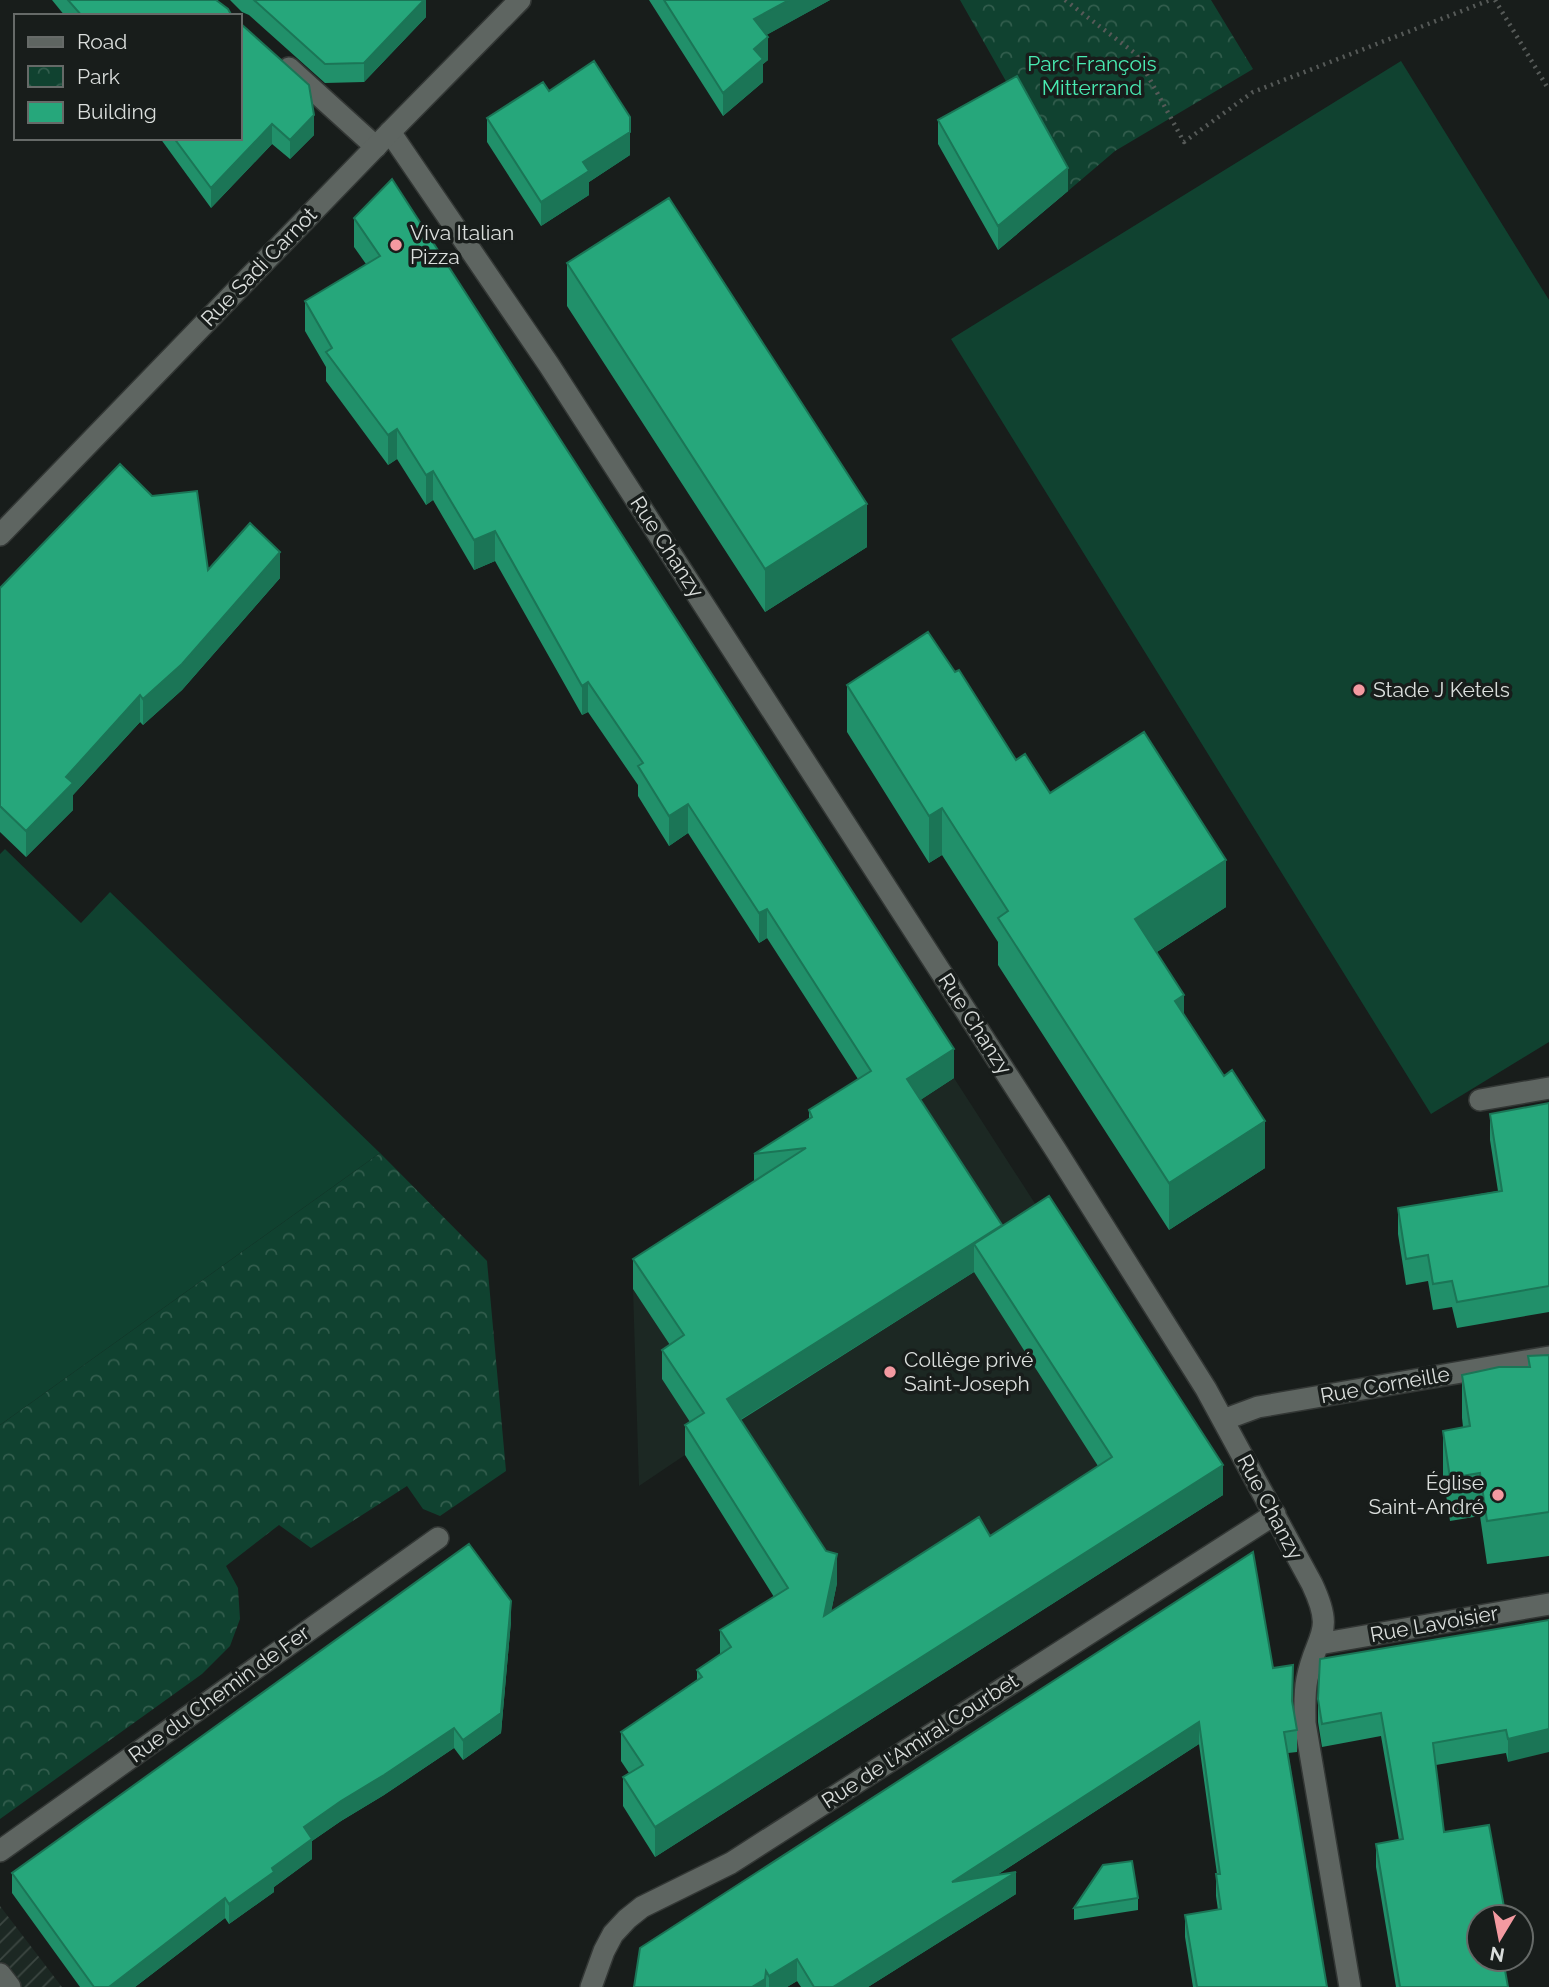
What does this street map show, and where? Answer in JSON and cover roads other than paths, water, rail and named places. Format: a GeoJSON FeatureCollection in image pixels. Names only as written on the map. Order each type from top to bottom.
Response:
{"type":"FeatureCollection","features":[{"type":"Feature","properties":{"kind":"street","name":"Rue Sadi Carnot"},"geometry":{"type":"LineString","coordinates":[[0,535],[520,0]]}},
{"type":"Feature","properties":{"kind":"street","name":"Rue Chanzy"},"geometry":{"type":"LineString","coordinates":[[269,51],[383,139],[549,365],[1065,1164],[1223,1420],[1322,1605],[1324,1631],[1307,1677],[1304,1698],[1350,1987]]}},
{"type":"Feature","properties":{"kind":"street"},"geometry":{"type":"LineString","coordinates":[[1480,1100],[1549,1088]]}},
{"type":"Feature","properties":{"kind":"street","name":"Rue Corneille"},"geometry":{"type":"LineString","coordinates":[[1223,1420],[1258,1407],[1549,1357]]}},
{"type":"Feature","properties":{"kind":"street","name":"Rue de l'Amiral Courbet"},"geometry":{"type":"LineString","coordinates":[[591,1987],[613,1934],[642,1907],[731,1863],[1275,1514]]}},
{"type":"Feature","properties":{"kind":"street","name":"Rue du Chemin de Fer"},"geometry":{"type":"LineString","coordinates":[[0,1851],[438,1538]]}},
{"type":"Feature","properties":{"kind":"street","name":"Rue Lavoisier"},"geometry":{"type":"LineString","coordinates":[[1319,1644],[1549,1604]]}},
{"type":"Feature","properties":{"kind":"street"},"geometry":{"type":"LineString","coordinates":[[0,1973],[10,1987]]}},
{"type":"Feature","properties":{"kind":"place","name":"Viva Italian Pizza"},"geometry":{"type":"Point","coordinates":[396,245]}},
{"type":"Feature","properties":{"kind":"place","name":"Stade J Ketels"},"geometry":{"type":"Point","coordinates":[1359,690]}},
{"type":"Feature","properties":{"kind":"place","name":"Collège privé Saint-Joseph"},"geometry":{"type":"Point","coordinates":[890,1372]}},
{"type":"Feature","properties":{"kind":"place","name":"Église Saint-André"},"geometry":{"type":"Point","coordinates":[1498,1495]}},
{"type":"Feature","properties":{"kind":"park label","name":"Parc François Mitterrand"},"geometry":{"type":"Point","coordinates":[1092,76]}}]}
